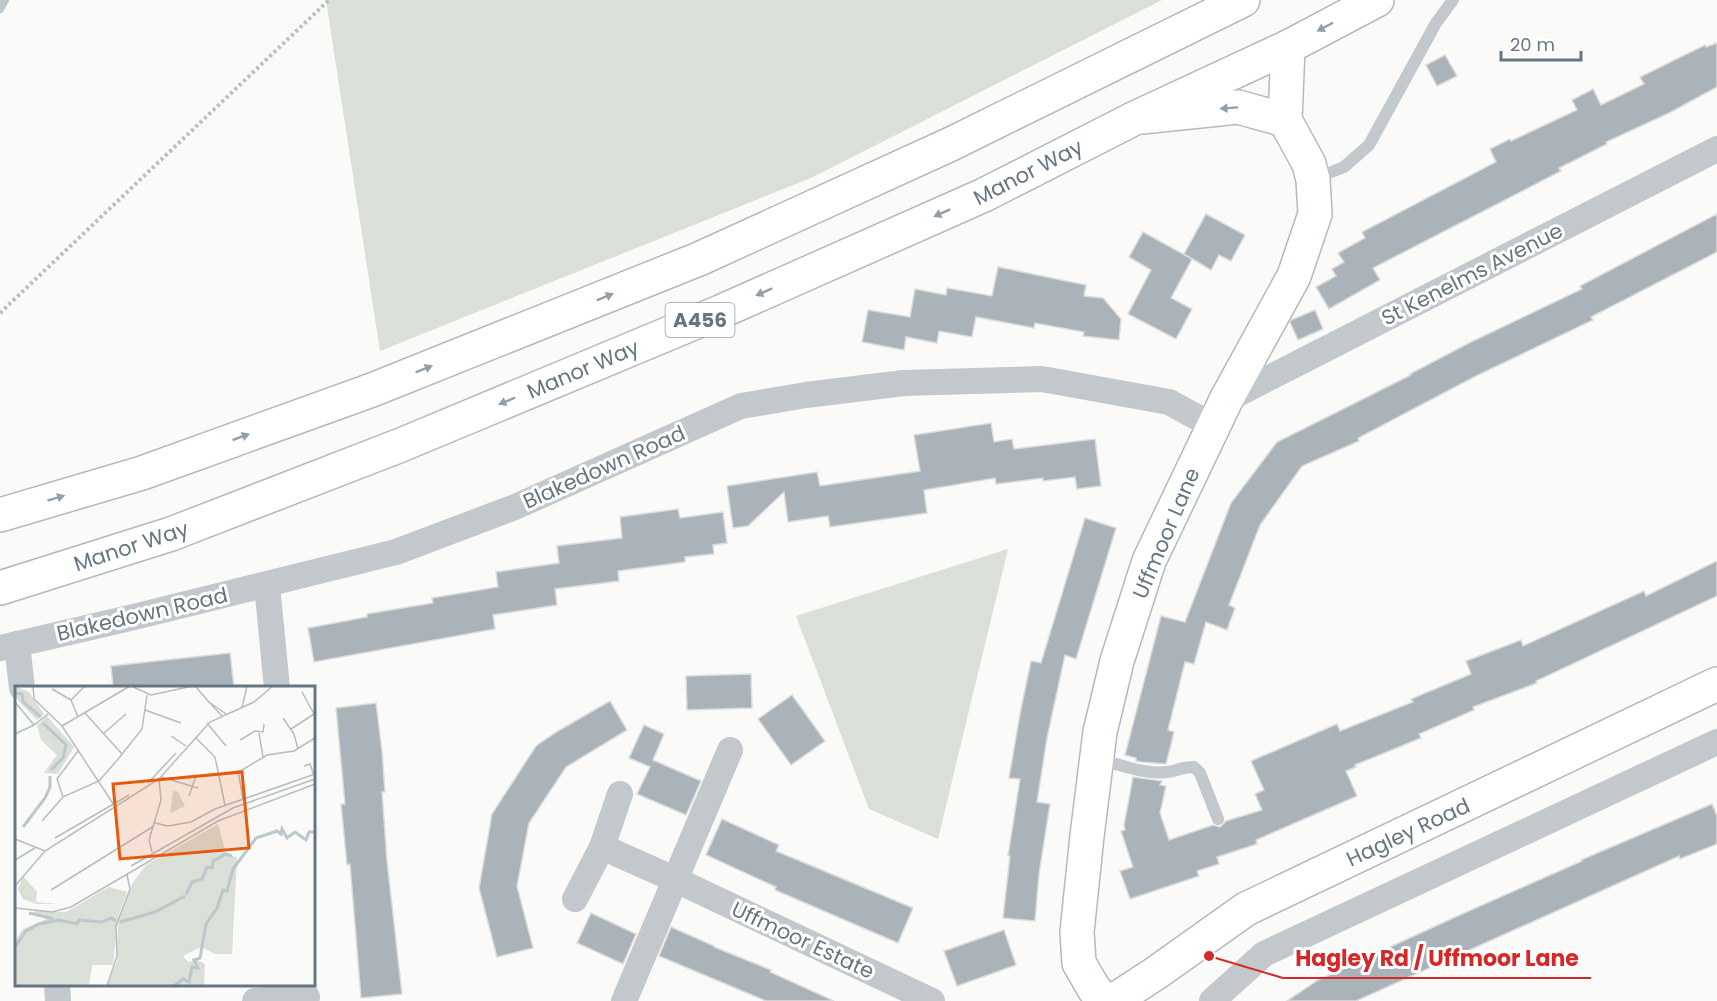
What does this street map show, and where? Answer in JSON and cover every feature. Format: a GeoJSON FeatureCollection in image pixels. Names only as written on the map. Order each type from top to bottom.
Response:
{"type":"FeatureCollection","features":[{"type":"Feature","properties":{"kind":"main road","name":"A456"},"geometry":{"type":"LineString","coordinates":[[0,515],[142,473],[361,394],[699,259],[951,144],[1243,0]]}},
{"type":"Feature","properties":{"kind":"main road","name":"Manor Way"},"geometry":{"type":"LineString","coordinates":[[0,588],[171,534],[400,445],[720,312],[984,195],[1135,118],[1288,47],[1377,0]]}},
{"type":"Feature","properties":{"kind":"main road"},"geometry":{"type":"LineString","coordinates":[[1135,118],[1238,107],[1285,120],[1288,47]]}},
{"type":"Feature","properties":{"kind":"main road","name":"Uffmoor Lane"},"geometry":{"type":"LineString","coordinates":[[1105,1001],[1094,989],[1079,963],[1077,932],[1100,732],[1116,661],[1149,561],[1220,413],[1294,276],[1315,214],[1313,180],[1309,164],[1285,120]]}},
{"type":"Feature","properties":{"kind":"main road","name":"Hagley Road"},"geometry":{"type":"LineString","coordinates":[[1113,1001],[1246,909],[1717,684]]}},
{"type":"Feature","properties":{"kind":"street","name":"St Kenelms Avenue"},"geometry":{"type":"LineString","coordinates":[[1220,413],[1717,149]]}},
{"type":"Feature","properties":{"kind":"street","name":"Blakedown Road"},"geometry":{"type":"LineString","coordinates":[[8,646],[396,552],[515,507],[741,406],[904,382],[1042,379],[1220,413]]}},
{"type":"Feature","properties":{"kind":"street"},"geometry":{"type":"LineString","coordinates":[[267,585],[277,686]]}},
{"type":"Feature","properties":{"kind":"street"},"geometry":{"type":"LineString","coordinates":[[8,646],[22,686]]}},
{"type":"Feature","properties":{"kind":"street"},"geometry":{"type":"LineString","coordinates":[[1212,1001],[1264,954],[1717,742]]}},
{"type":"Feature","properties":{"kind":"street"},"geometry":{"type":"LineString","coordinates":[[624,1001],[730,750]]}},
{"type":"Feature","properties":{"kind":"street"},"geometry":{"type":"LineString","coordinates":[[575,899],[602,847],[621,794]]}},
{"type":"Feature","properties":{"kind":"street","name":"Uffmoor Estate"},"geometry":{"type":"LineString","coordinates":[[602,847],[932,1001]]}},
{"type":"Feature","properties":{"kind":"street"},"geometry":{"type":"LineString","coordinates":[[57,986],[58,1001]]}},
{"type":"Feature","properties":{"kind":"street"},"geometry":{"type":"LineString","coordinates":[[255,1001],[306,994]]}},
{"type":"Feature","properties":{"kind":"lane"},"geometry":{"type":"LineString","coordinates":[[1313,180],[1344,167],[1369,145],[1436,23],[1453,0]]}},
{"type":"Feature","properties":{"kind":"lane"},"geometry":{"type":"LineString","coordinates":[[1097,759],[1144,771],[1168,772],[1179,768],[1194,767],[1200,772],[1218,819]]}},
{"type":"Feature","properties":{"kind":"path"},"geometry":{"type":"LineString","coordinates":[[0,313],[329,0]]}},
{"type":"Feature","properties":{"kind":"shaded area"},"geometry":{"type":"Polygon","coordinates":[[[326,0],[1162,0],[813,177],[380,351],[326,0]]]}},
{"type":"Feature","properties":{"kind":"shaded area"},"geometry":{"type":"Polygon","coordinates":[[[1008,549],[938,839],[869,809],[796,616],[1008,549]]]}},
{"type":"Feature","properties":{"kind":"building"},"geometry":{"type":"Polygon","coordinates":[[[1717,43],[1717,87],[1669,113],[1606,142],[1607,144],[1559,168],[1561,171],[1373,268],[1380,280],[1329,309],[1316,287],[1336,276],[1332,269],[1344,262],[1338,253],[1365,238],[1362,232],[1496,162],[1490,149],[1577,110],[1572,100],[1593,89],[1601,105],[1644,84],[1640,77],[1705,45],[1706,47],[1717,43]]]}},
{"type":"Feature","properties":{"kind":"building"},"geometry":{"type":"Polygon","coordinates":[[[1445,55],[1457,76],[1437,86],[1426,65],[1445,55]]]}},
{"type":"Feature","properties":{"kind":"building"},"geometry":{"type":"Polygon","coordinates":[[[1206,214],[1245,235],[1231,261],[1219,255],[1211,270],[1184,254],[1206,214]]]}},
{"type":"Feature","properties":{"kind":"building"},"geometry":{"type":"Polygon","coordinates":[[[1717,214],[1717,252],[1591,317],[1593,320],[1476,376],[1358,438],[1359,441],[1302,466],[1260,525],[1229,605],[1235,608],[1227,630],[1206,622],[1194,664],[1185,662],[1168,730],[1174,732],[1166,764],[1136,761],[1136,758],[1125,755],[1161,616],[1185,622],[1231,503],[1277,442],[1411,375],[1469,343],[1582,289],[1580,286],[1717,214]]]}},
{"type":"Feature","properties":{"kind":"building"},"geometry":{"type":"Polygon","coordinates":[[[1143,232],[1192,259],[1171,298],[1192,309],[1176,339],[1128,314],[1151,270],[1129,257],[1143,232]]]}},
{"type":"Feature","properties":{"kind":"building"},"geometry":{"type":"Polygon","coordinates":[[[998,267],[1086,285],[1084,296],[1103,298],[1121,319],[1119,340],[1083,336],[1084,332],[1035,323],[1034,328],[976,317],[972,337],[939,331],[937,343],[906,337],[904,350],[862,342],[868,310],[910,317],[915,289],[946,295],[947,288],[992,296],[998,267]]]}},
{"type":"Feature","properties":{"kind":"building"},"geometry":{"type":"Polygon","coordinates":[[[1315,310],[1323,329],[1298,340],[1291,320],[1315,310]]]}},
{"type":"Feature","properties":{"kind":"building"},"geometry":{"type":"Polygon","coordinates":[[[991,423],[994,442],[1012,439],[1014,449],[1095,439],[1101,486],[1077,489],[1075,477],[1043,481],[1043,478],[996,484],[995,478],[924,490],[927,513],[830,527],[828,516],[788,522],[784,492],[748,526],[733,528],[727,486],[817,472],[820,486],[920,471],[914,435],[991,423]]]}},
{"type":"Feature","properties":{"kind":"building"},"geometry":{"type":"Polygon","coordinates":[[[678,509],[680,518],[723,512],[727,543],[713,545],[714,554],[685,557],[685,562],[618,571],[619,581],[555,589],[557,605],[493,615],[495,629],[314,662],[308,628],[367,617],[367,614],[433,603],[432,598],[498,587],[496,572],[559,563],[557,546],[622,538],[620,517],[678,509]]]}},
{"type":"Feature","properties":{"kind":"building"},"geometry":{"type":"Polygon","coordinates":[[[1085,518],[1116,528],[1076,659],[1065,655],[1047,738],[1037,802],[1050,804],[1039,874],[1035,921],[1003,918],[1010,856],[1008,856],[1020,779],[1009,778],[1020,714],[1031,661],[1041,663],[1085,518]]]}},
{"type":"Feature","properties":{"kind":"building"},"geometry":{"type":"Polygon","coordinates":[[[1717,561],[1717,596],[1536,681],[1537,683],[1473,707],[1474,710],[1419,734],[1421,738],[1355,765],[1356,767],[1346,771],[1357,796],[1256,840],[1257,844],[1217,857],[1219,864],[1197,871],[1199,876],[1130,899],[1120,871],[1133,867],[1121,831],[1125,830],[1133,777],[1162,781],[1160,785],[1166,786],[1160,813],[1169,840],[1213,825],[1220,827],[1226,821],[1262,810],[1255,794],[1264,790],[1251,761],[1337,724],[1340,731],[1413,702],[1411,699],[1471,674],[1466,661],[1521,640],[1523,646],[1644,591],[1646,596],[1717,561]]]}},
{"type":"Feature","properties":{"kind":"building"},"geometry":{"type":"Polygon","coordinates":[[[230,653],[234,686],[113,686],[111,666],[230,653]]]}},
{"type":"Feature","properties":{"kind":"building"},"geometry":{"type":"Polygon","coordinates":[[[751,674],[752,708],[687,710],[686,676],[751,674]]]}},
{"type":"Feature","properties":{"kind":"building"},"geometry":{"type":"Polygon","coordinates":[[[792,695],[825,741],[791,765],[758,719],[792,695]]]}},
{"type":"Feature","properties":{"kind":"building"},"geometry":{"type":"Polygon","coordinates":[[[610,701],[627,730],[566,767],[529,823],[517,886],[533,948],[497,957],[479,888],[492,814],[536,746],[610,701]]]}},
{"type":"Feature","properties":{"kind":"building"},"geometry":{"type":"Polygon","coordinates":[[[376,703],[385,792],[382,792],[387,861],[402,994],[361,998],[350,864],[347,865],[341,804],[345,804],[336,708],[376,703]]]}},
{"type":"Feature","properties":{"kind":"building"},"geometry":{"type":"Polygon","coordinates":[[[644,725],[664,734],[653,760],[701,781],[686,815],[637,794],[650,767],[629,758],[644,725]]]}},
{"type":"Feature","properties":{"kind":"building"},"geometry":{"type":"Polygon","coordinates":[[[1712,804],[1717,816],[1717,844],[1680,859],[1679,856],[1356,1001],[1287,1001],[1318,980],[1581,860],[1712,804]]]}},
{"type":"Feature","properties":{"kind":"building"},"geometry":{"type":"Polygon","coordinates":[[[722,819],[779,845],[776,851],[913,908],[898,943],[775,890],[776,887],[706,855],[722,819]]]}},
{"type":"Feature","properties":{"kind":"building"},"geometry":{"type":"Polygon","coordinates":[[[591,913],[636,934],[623,964],[577,943],[591,913]]]}},
{"type":"Feature","properties":{"kind":"building"},"geometry":{"type":"Polygon","coordinates":[[[671,927],[771,970],[770,972],[834,1001],[766,1001],[659,956],[671,927]]]}},
{"type":"Feature","properties":{"kind":"building"},"geometry":{"type":"Polygon","coordinates":[[[1004,930],[1016,965],[957,986],[944,951],[1004,930]]]}},
{"type":"Feature","properties":{"kind":"waterway"},"geometry":{"type":"LineString","coordinates":[[0,9],[5,0]]}},
{"type":"Feature","properties":{"kind":"place","name":"Hagley Rd / Uffmoor Lane"},"geometry":{"type":"Point","coordinates":[1209,956]}}]}
